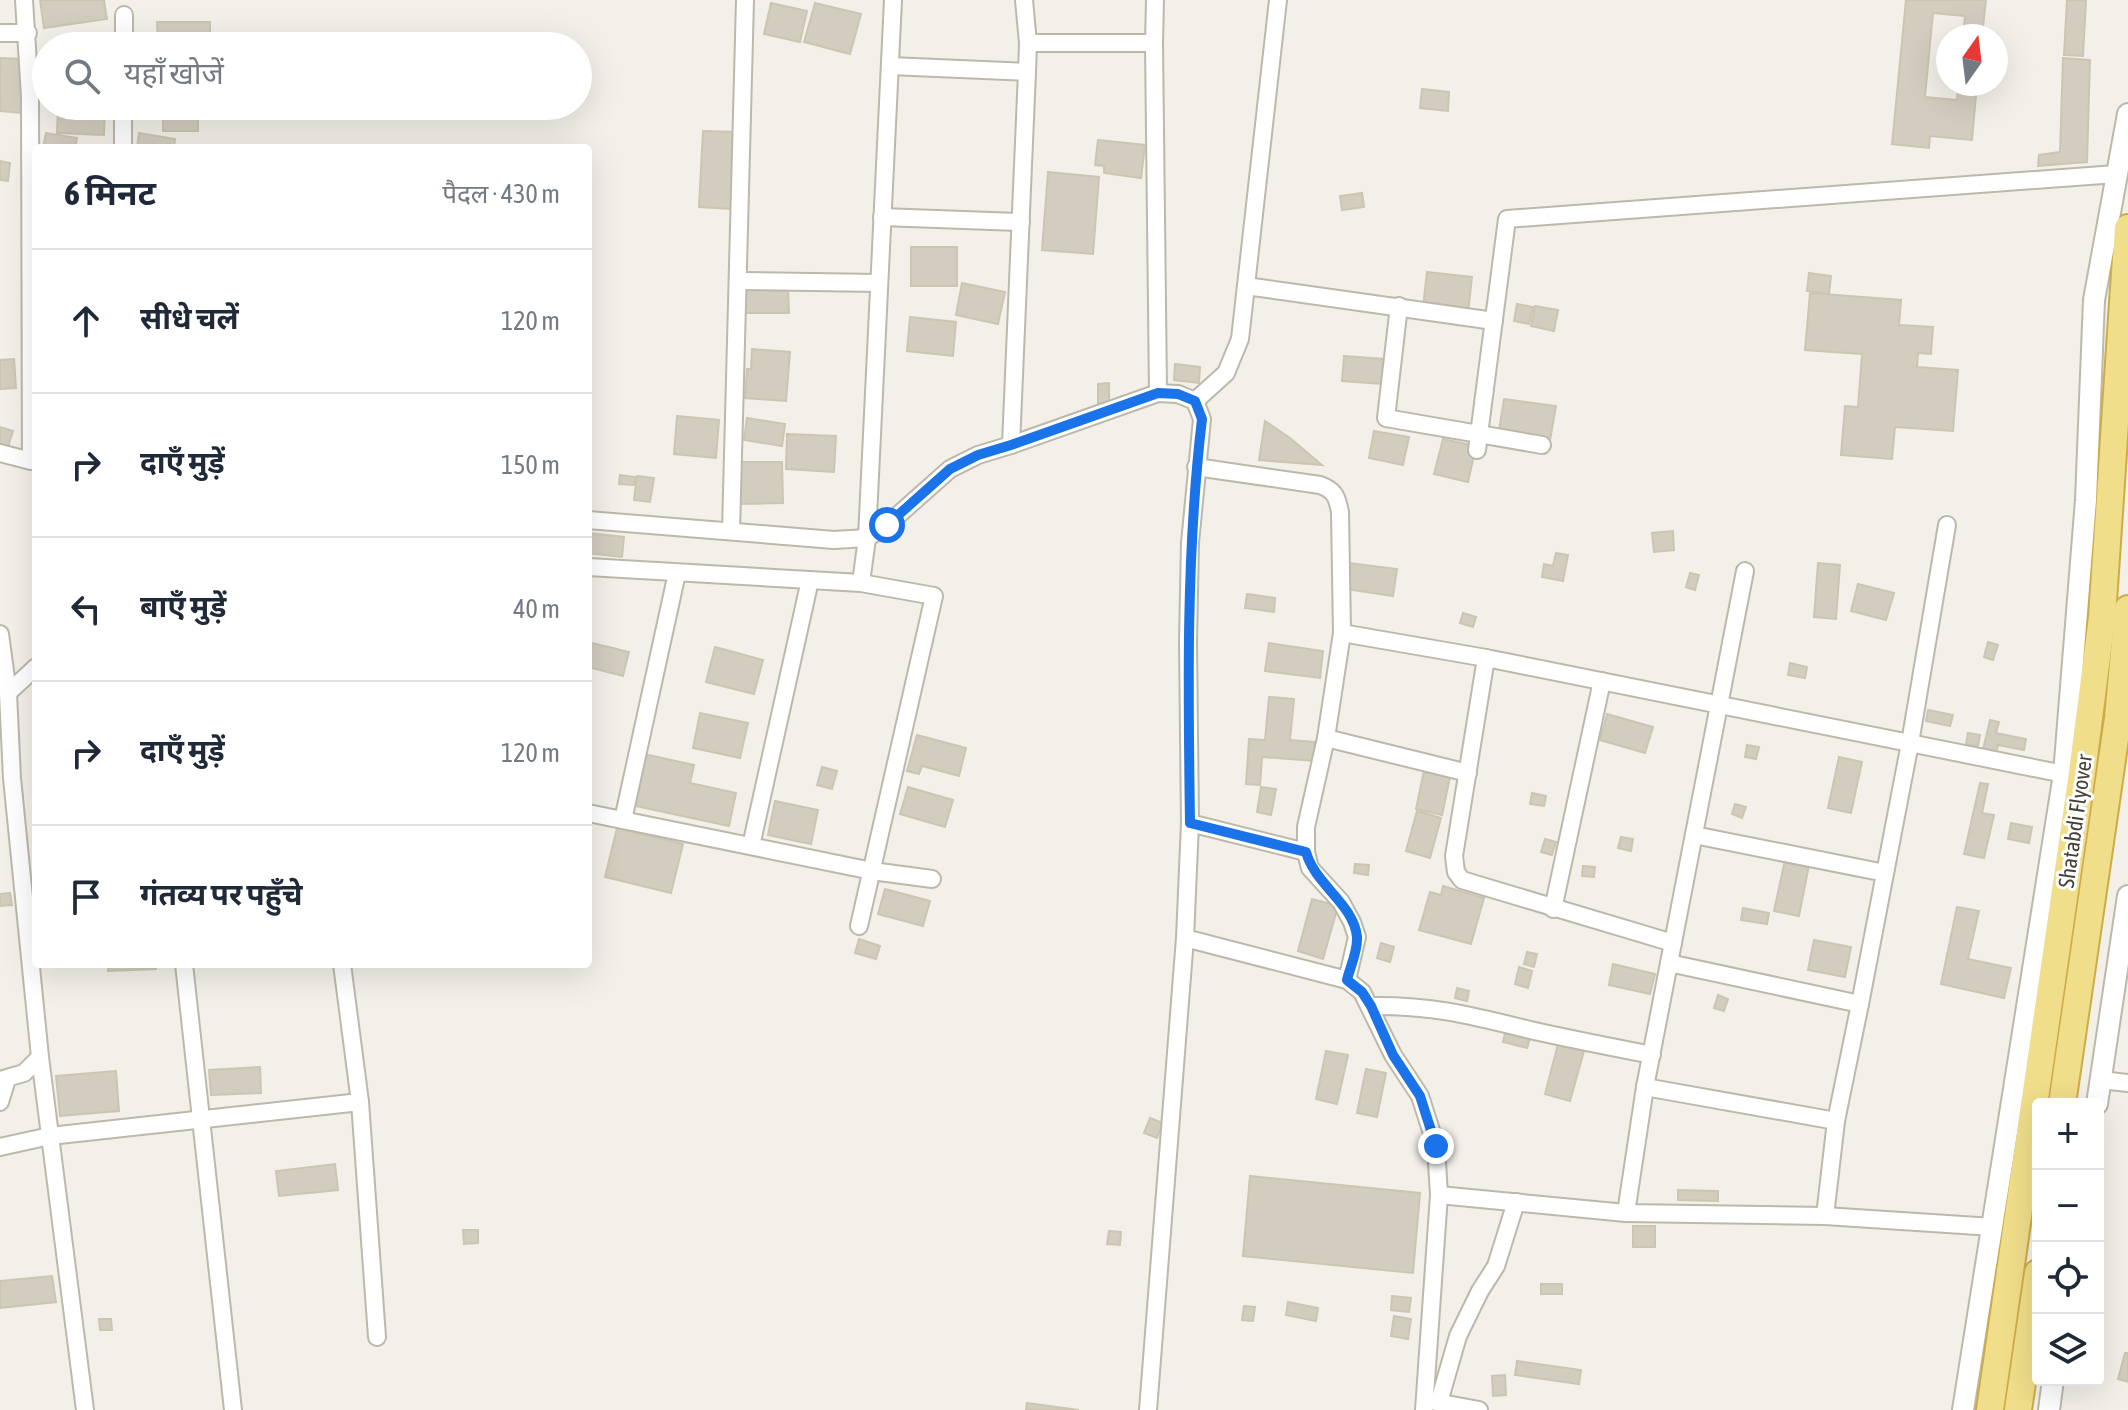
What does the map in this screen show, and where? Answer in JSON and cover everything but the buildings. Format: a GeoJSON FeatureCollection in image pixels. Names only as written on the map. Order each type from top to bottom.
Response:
{"type":"FeatureCollection","features":[{"type":"Feature","properties":{"kind":"highway","name":"Shatabdi Flyover"},"geometry":{"type":"LineString","coordinates":[[2062,1098],[2085,774],[2102,617],[2128,228]]}},
{"type":"Feature","properties":{"kind":"highway","name":"Shatabdi Flyover"},"geometry":{"type":"LineString","coordinates":[[1990,1410],[2085,774],[2118,718],[2128,609]]}},
{"type":"Feature","properties":{"kind":"highway"},"geometry":{"type":"LineString","coordinates":[[2018,1410],[2032,1314]]}},
{"type":"Feature","properties":{"kind":"street"},"geometry":{"type":"LineString","coordinates":[[24,0],[28,33],[32,187]]}},
{"type":"Feature","properties":{"kind":"street"},"geometry":{"type":"LineString","coordinates":[[731,531],[745,0]]}},
{"type":"Feature","properties":{"kind":"street"},"geometry":{"type":"LineString","coordinates":[[861,583],[867,538],[893,0]]}},
{"type":"Feature","properties":{"kind":"street"},"geometry":{"type":"LineString","coordinates":[[1011,445],[1028,43],[1024,0]]}},
{"type":"Feature","properties":{"kind":"street"},"geometry":{"type":"LineString","coordinates":[[1155,0],[1158,393]]}},
{"type":"Feature","properties":{"kind":"street"},"geometry":{"type":"LineString","coordinates":[[1195,401],[1226,373],[1240,339],[1278,0]]}},
{"type":"Feature","properties":{"kind":"street"},"geometry":{"type":"LineString","coordinates":[[124,15],[124,32]]}},
{"type":"Feature","properties":{"kind":"street"},"geometry":{"type":"LineString","coordinates":[[0,33],[28,33]]}},
{"type":"Feature","properties":{"kind":"street"},"geometry":{"type":"LineString","coordinates":[[1028,43],[1154,43]]}},
{"type":"Feature","properties":{"kind":"street"},"geometry":{"type":"LineString","coordinates":[[890,66],[1027,72]]}},
{"type":"Feature","properties":{"kind":"street"},"geometry":{"type":"LineString","coordinates":[[1963,1410],[1993,1227],[2085,774],[2086,500],[2094,300],[2128,114]]}},
{"type":"Feature","properties":{"kind":"street"},"geometry":{"type":"LineString","coordinates":[[123,120],[123,144]]}},
{"type":"Feature","properties":{"kind":"street"},"geometry":{"type":"LineString","coordinates":[[1478,442],[1507,219],[2116,174]]}},
{"type":"Feature","properties":{"kind":"street"},"geometry":{"type":"LineString","coordinates":[[882,217],[1021,222]]}},
{"type":"Feature","properties":{"kind":"street"},"geometry":{"type":"LineString","coordinates":[[739,281],[879,283]]}},
{"type":"Feature","properties":{"kind":"street"},"geometry":{"type":"LineString","coordinates":[[1246,286],[1494,321]]}},
{"type":"Feature","properties":{"kind":"street"},"geometry":{"type":"LineString","coordinates":[[1399,306],[1386,418],[1478,442],[1542,445]]}},
{"type":"Feature","properties":{"kind":"street"},"geometry":{"type":"LineString","coordinates":[[592,520],[834,540],[867,538],[887,525],[950,469],[978,455],[1158,393],[1178,394],[1195,401],[1202,419],[1190,543],[1190,823],[1185,938],[1148,1410]]}},
{"type":"Feature","properties":{"kind":"street"},"geometry":{"type":"LineString","coordinates":[[0,453],[32,462]]}},
{"type":"Feature","properties":{"kind":"street"},"geometry":{"type":"LineString","coordinates":[[1196,467],[1320,485],[1337,496],[1340,512],[1342,633],[1326,738],[1306,827],[1306,852],[1310,868],[1341,902],[1357,937],[1347,980]]}},
{"type":"Feature","properties":{"kind":"street"},"geometry":{"type":"LineString","coordinates":[[1825,1216],[1836,1121],[1910,743],[1947,525]]}},
{"type":"Feature","properties":{"kind":"street"},"geometry":{"type":"LineString","coordinates":[[592,567],[861,583],[934,596],[859,926]]}},
{"type":"Feature","properties":{"kind":"street"},"geometry":{"type":"LineString","coordinates":[[1626,1213],[1645,1087],[1745,571]]}},
{"type":"Feature","properties":{"kind":"street"},"geometry":{"type":"LineString","coordinates":[[623,820],[677,573]]}},
{"type":"Feature","properties":{"kind":"street"},"geometry":{"type":"LineString","coordinates":[[751,846],[810,580]]}},
{"type":"Feature","properties":{"kind":"street"},"geometry":{"type":"LineString","coordinates":[[1342,633],[2085,774]]}},
{"type":"Feature","properties":{"kind":"street"},"geometry":{"type":"LineString","coordinates":[[0,634],[8,693],[12,778],[40,1057],[85,1410]]}},
{"type":"Feature","properties":{"kind":"street"},"geometry":{"type":"LineString","coordinates":[[1486,658],[1454,856],[1456,872],[1462,880],[1673,943]]}},
{"type":"Feature","properties":{"kind":"street"},"geometry":{"type":"LineString","coordinates":[[8,693],[32,671]]}},
{"type":"Feature","properties":{"kind":"street"},"geometry":{"type":"LineString","coordinates":[[1553,909],[1602,681]]}},
{"type":"Feature","properties":{"kind":"street"},"geometry":{"type":"LineString","coordinates":[[1326,738],[1468,773]]}},
{"type":"Feature","properties":{"kind":"street"},"geometry":{"type":"LineString","coordinates":[[592,814],[872,871],[932,879]]}},
{"type":"Feature","properties":{"kind":"street"},"geometry":{"type":"LineString","coordinates":[[1190,823],[1306,852]]}},
{"type":"Feature","properties":{"kind":"street"},"geometry":{"type":"LineString","coordinates":[[1694,835],[1885,873]]}},
{"type":"Feature","properties":{"kind":"street"},"geometry":{"type":"LineString","coordinates":[[2098,1098],[2128,896]]}},
{"type":"Feature","properties":{"kind":"street"},"geometry":{"type":"LineString","coordinates":[[1185,938],[1347,980],[1362,992],[1371,1006],[1393,1055],[1420,1096],[1436,1146],[1439,1195],[1430,1404]]}},
{"type":"Feature","properties":{"kind":"street"},"geometry":{"type":"LineString","coordinates":[[1669,963],[1860,1004]]}},
{"type":"Feature","properties":{"kind":"street"},"geometry":{"type":"LineString","coordinates":[[184,968],[233,1410]]}},
{"type":"Feature","properties":{"kind":"street"},"geometry":{"type":"LineString","coordinates":[[343,968],[360,1102],[377,1337]]}},
{"type":"Feature","properties":{"kind":"street"},"geometry":{"type":"LineString","coordinates":[[1371,1006],[1411,1005],[1479,1015],[1528,1029],[1652,1055]]}},
{"type":"Feature","properties":{"kind":"street"},"geometry":{"type":"LineString","coordinates":[[0,1102],[4,1080],[24,1073],[40,1057]]}},
{"type":"Feature","properties":{"kind":"street"},"geometry":{"type":"LineString","coordinates":[[2101,1080],[2128,1083]]}},
{"type":"Feature","properties":{"kind":"street"},"geometry":{"type":"LineString","coordinates":[[1645,1087],[1836,1121]]}},
{"type":"Feature","properties":{"kind":"street"},"geometry":{"type":"LineString","coordinates":[[0,1147],[50,1136],[360,1102]]}},
{"type":"Feature","properties":{"kind":"street"},"geometry":{"type":"LineString","coordinates":[[1439,1195],[1626,1213],[1825,1216],[1993,1227]]}},
{"type":"Feature","properties":{"kind":"street"},"geometry":{"type":"LineString","coordinates":[[1430,1404],[1468,1312],[1496,1266],[1516,1202]]}},
{"type":"Feature","properties":{"kind":"street"},"geometry":{"type":"LineString","coordinates":[[2049,1410],[2052,1386]]}},
{"type":"Feature","properties":{"kind":"street"},"geometry":{"type":"LineString","coordinates":[[1430,1404],[1479,1410]]}},
{"type":"Feature","properties":{"kind":"route"},"geometry":{"type":"LineString","coordinates":[[887,525],[950,469],[978,455],[1158,393],[1178,394],[1195,401],[1202,419],[1190,543],[1190,823],[1306,852],[1310,868],[1341,902],[1357,937],[1347,980],[1362,992],[1371,1006],[1393,1055],[1420,1096],[1436,1146]]}}]}
